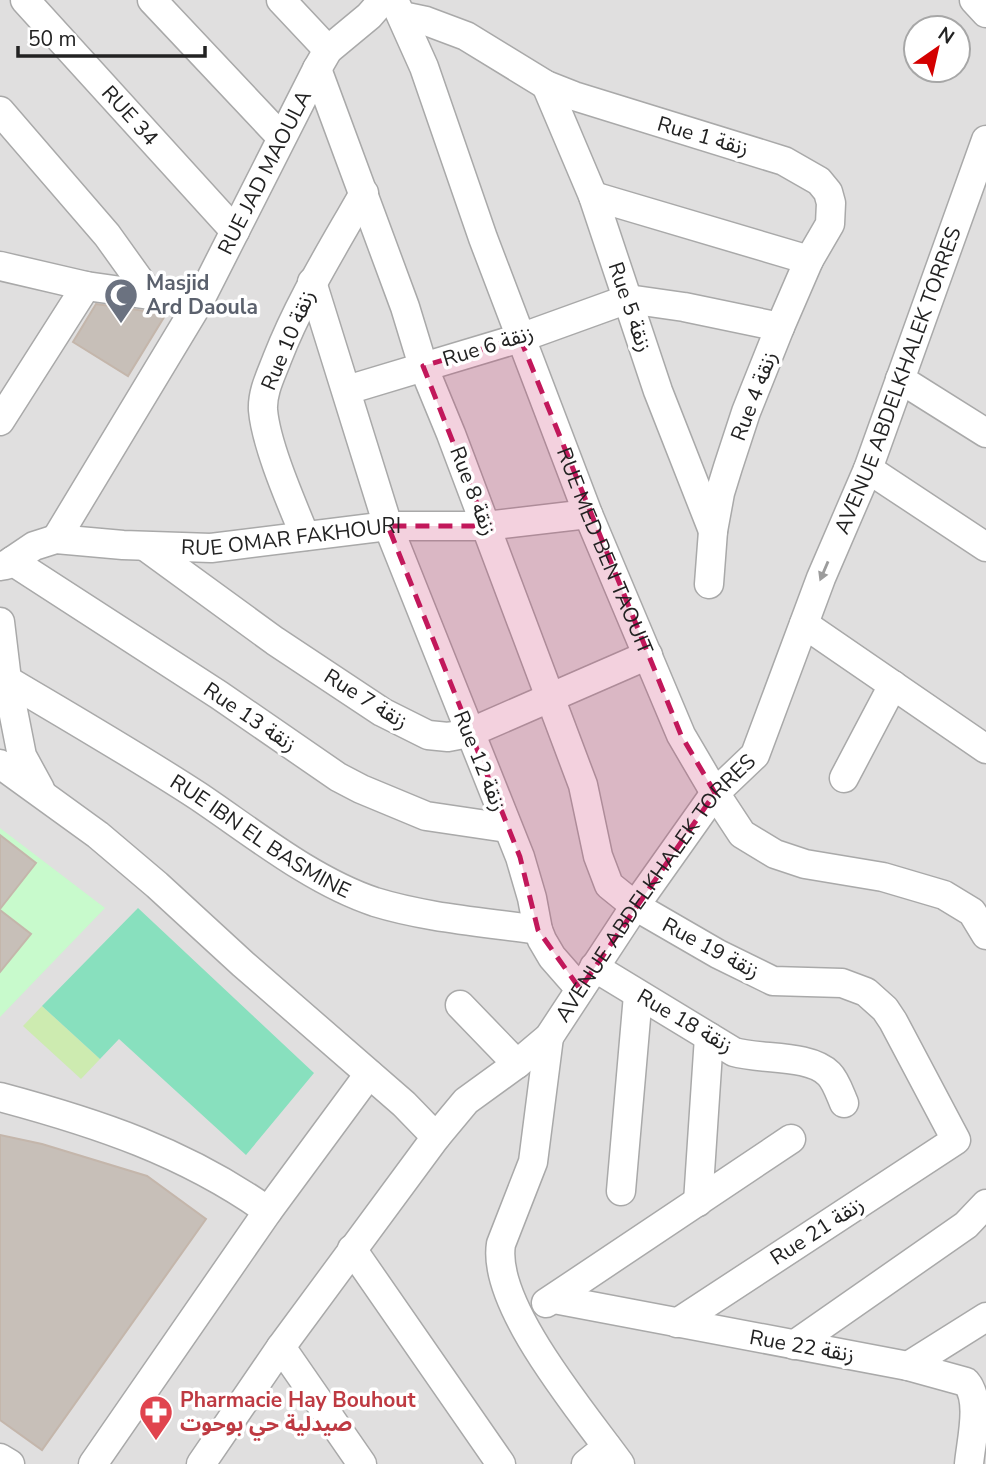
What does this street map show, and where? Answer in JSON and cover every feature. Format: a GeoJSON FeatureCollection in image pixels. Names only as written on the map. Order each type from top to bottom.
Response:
{"type":"FeatureCollection","features":[{"type":"Feature","properties":{"kind":"street","name":"RUE 34"},"geometry":{"type":"LineString","coordinates":[[25,0],[235,231]]}},
{"type":"Feature","properties":{"kind":"street"},"geometry":{"type":"LineString","coordinates":[[152,0],[281,136]]}},
{"type":"Feature","properties":{"kind":"street"},"geometry":{"type":"LineString","coordinates":[[281,0],[323,60]]}},
{"type":"Feature","properties":{"kind":"street"},"geometry":{"type":"LineString","coordinates":[[974,0],[986,13]]}},
{"type":"Feature","properties":{"kind":"street","name":"RUE JAD MAOULA"},"geometry":{"type":"LineString","coordinates":[[56,539],[199,302],[281,136],[323,60],[369,16],[393,5]]}},
{"type":"Feature","properties":{"kind":"street","name":"Rue 1 زنقة"},"geometry":{"type":"LineString","coordinates":[[393,5],[466,36],[545,85],[601,106],[784,161],[819,181],[828,192],[831,217]]}},
{"type":"Feature","properties":{"kind":"street","name":"RUE MED BEN TAOUIT"},"geometry":{"type":"LineString","coordinates":[[393,5],[429,80],[483,238],[588,514],[681,735],[715,793],[742,834],[775,854],[805,864],[895,880],[944,895],[972,912],[986,935]]}},
{"type":"Feature","properties":{"kind":"street","name":"Rue 8 زنقة"},"geometry":{"type":"LineString","coordinates":[[323,60],[364,193],[423,366],[583,785],[598,856],[609,885],[635,906]]}},
{"type":"Feature","properties":{"kind":"street","name":"Rue 5 زنقة"},"geometry":{"type":"LineString","coordinates":[[545,85],[593,196],[658,391],[713,531]]}},
{"type":"Feature","properties":{"kind":"street"},"geometry":{"type":"LineString","coordinates":[[0,111],[107,235],[150,295]]}},
{"type":"Feature","properties":{"kind":"street","name":"AVENUE ABDELKHALEK TORRES"},"geometry":{"type":"LineString","coordinates":[[201,1464],[281,1347],[436,1137],[466,1101],[517,1065],[549,1037],[635,906],[715,793],[755,755],[804,624],[868,469],[900,379],[978,190],[986,140]]}},
{"type":"Feature","properties":{"kind":"street","name":"Rue 10 زنقة"},"geometry":{"type":"LineString","coordinates":[[305,536],[289,498],[267,431],[263,399],[285,339],[312,282],[364,193]]}},
{"type":"Feature","properties":{"kind":"street"},"geometry":{"type":"LineString","coordinates":[[593,196],[809,260]]}},
{"type":"Feature","properties":{"kind":"street","name":"Rue 4 زنقة"},"geometry":{"type":"LineString","coordinates":[[709,584],[713,531],[720,493],[746,412],[809,260],[826,232],[831,217]]}},
{"type":"Feature","properties":{"kind":"street"},"geometry":{"type":"LineString","coordinates":[[0,266],[86,286],[199,302]]}},
{"type":"Feature","properties":{"kind":"street","name":"Rue 12 زنقة"},"geometry":{"type":"LineString","coordinates":[[312,282],[388,526],[527,878],[538,930],[552,957],[587,978]]}},
{"type":"Feature","properties":{"kind":"street"},"geometry":{"type":"LineString","coordinates":[[0,421],[86,286]]}},
{"type":"Feature","properties":{"kind":"street"},"geometry":{"type":"LineString","coordinates":[[628,299],[684,307],[780,327]]}},
{"type":"Feature","properties":{"kind":"street","name":"Rue 6 زنقة"},"geometry":{"type":"LineString","coordinates":[[347,390],[520,338],[628,299]]}},
{"type":"Feature","properties":{"kind":"street"},"geometry":{"type":"LineString","coordinates":[[900,379],[986,433]]}},
{"type":"Feature","properties":{"kind":"street"},"geometry":{"type":"LineString","coordinates":[[868,469],[986,547]]}},
{"type":"Feature","properties":{"kind":"street","name":"RUE OMAR FAKHOURI"},"geometry":{"type":"LineString","coordinates":[[4,569],[34,546],[56,539],[146,547],[211,548],[388,526],[486,526],[588,514]]}},
{"type":"Feature","properties":{"kind":"street","name":"Rue 7 زنقة"},"geometry":{"type":"LineString","coordinates":[[146,547],[275,641],[382,712],[428,735],[448,737],[469,733],[648,654]]}},
{"type":"Feature","properties":{"kind":"street","name":"Rue 13 زنقة"},"geometry":{"type":"LineString","coordinates":[[4,569],[361,789],[426,816],[508,828]]}},
{"type":"Feature","properties":{"kind":"street"},"geometry":{"type":"LineString","coordinates":[[0,622],[7,680],[22,756],[43,795]]}},
{"type":"Feature","properties":{"kind":"street"},"geometry":{"type":"LineString","coordinates":[[804,624],[986,749]]}},
{"type":"Feature","properties":{"kind":"street","name":"RUE IBN EL BASMINE"},"geometry":{"type":"LineString","coordinates":[[7,680],[144,761],[303,866],[348,891],[376,902],[415,912],[538,930]]}},
{"type":"Feature","properties":{"kind":"street"},"geometry":{"type":"LineString","coordinates":[[844,778],[893,685]]}},
{"type":"Feature","properties":{"kind":"street"},"geometry":{"type":"LineString","coordinates":[[0,764],[98,835],[157,885],[404,1104],[436,1137]]}},
{"type":"Feature","properties":{"kind":"street","name":"Rue 19 زنقة"},"geometry":{"type":"LineString","coordinates":[[635,906],[718,954],[773,981],[842,983],[866,992],[885,1009],[893,1021],[956,1140]]}},
{"type":"Feature","properties":{"kind":"street","name":"Rue 18 زنقة"},"geometry":{"type":"LineString","coordinates":[[587,978],[638,995],[734,1052],[805,1062],[821,1067],[831,1076],[845,1103]]}},
{"type":"Feature","properties":{"kind":"street"},"geometry":{"type":"LineString","coordinates":[[621,1191],[638,995]]}},
{"type":"Feature","properties":{"kind":"street"},"geometry":{"type":"LineString","coordinates":[[460,1005],[517,1065]]}},
{"type":"Feature","properties":{"kind":"street"},"geometry":{"type":"LineString","coordinates":[[549,1037],[533,1162],[501,1244],[499,1258],[517,1314],[604,1458]]}},
{"type":"Feature","properties":{"kind":"street"},"geometry":{"type":"LineString","coordinates":[[698,1202],[709,1037]]}},
{"type":"Feature","properties":{"kind":"street"},"geometry":{"type":"LineString","coordinates":[[93,1464],[268,1210],[369,1074]]}},
{"type":"Feature","properties":{"kind":"street"},"geometry":{"type":"LineString","coordinates":[[0,1097],[78,1118],[142,1141],[238,1189],[268,1210]]}},
{"type":"Feature","properties":{"kind":"street"},"geometry":{"type":"LineString","coordinates":[[517,1314],[554,1299],[791,1139]]}},
{"type":"Feature","properties":{"kind":"street","name":"Rue 21 زنقة"},"geometry":{"type":"LineString","coordinates":[[677,1323],[956,1140]]}},
{"type":"Feature","properties":{"kind":"street"},"geometry":{"type":"LineString","coordinates":[[794,1345],[965,1225],[986,1204]]}},
{"type":"Feature","properties":{"kind":"street"},"geometry":{"type":"LineString","coordinates":[[352,1249],[501,1464]]}},
{"type":"Feature","properties":{"kind":"street","name":"Rue 22 زنقة"},"geometry":{"type":"LineString","coordinates":[[554,1299],[908,1366],[966,1382],[975,1399],[969,1464]]}},
{"type":"Feature","properties":{"kind":"street"},"geometry":{"type":"LineString","coordinates":[[908,1366],[986,1317]]}},
{"type":"Feature","properties":{"kind":"street"},"geometry":{"type":"LineString","coordinates":[[281,1347],[347,1458]]}},
{"type":"Feature","properties":{"kind":"street"},"geometry":{"type":"LineString","coordinates":[[0,1458],[10,1464]]}},
{"type":"Feature","properties":{"kind":"highlighted area"},"geometry":{"type":"Polygon","coordinates":[[[520,338],[681,735],[715,793],[580,989],[538,930],[520,857],[388,526],[486,526],[423,366],[520,338]]]}},
{"type":"Feature","properties":{"kind":"shaded area"},"geometry":{"type":"Polygon","coordinates":[[[0,0],[986,0],[986,1464],[0,1464],[0,0]]]}},
{"type":"Feature","properties":{"kind":"green space"},"geometry":{"type":"Polygon","coordinates":[[[0,828],[105,908],[0,1017],[0,828]]]}},
{"type":"Feature","properties":{"kind":"green space"},"geometry":{"type":"Polygon","coordinates":[[[138,908],[314,1073],[246,1155],[119,1039],[100,1059],[42,1006],[138,908]]]}},
{"type":"Feature","properties":{"kind":"green space"},"geometry":{"type":"Polygon","coordinates":[[[42,1006],[100,1059],[81,1079],[23,1026],[42,1006]]]}},
{"type":"Feature","properties":{"kind":"building","name":"Masjid Ard Daoula"},"geometry":{"type":"Polygon","coordinates":[[[96,304],[166,314],[128,376],[73,342],[96,304]]]}},
{"type":"Feature","properties":{"kind":"building"},"geometry":{"type":"Polygon","coordinates":[[[0,835],[36,863],[0,909],[0,835]]]}},
{"type":"Feature","properties":{"kind":"building"},"geometry":{"type":"Polygon","coordinates":[[[0,910],[31,934],[0,972],[0,910]]]}},
{"type":"Feature","properties":{"kind":"building"},"geometry":{"type":"Polygon","coordinates":[[[0,1135],[42,1144],[147,1176],[206,1219],[42,1450],[0,1420],[0,1135]]]}},
{"type":"Feature","properties":{"kind":"place","name":"Masjid Ard Daoula"},"geometry":{"type":"Point","coordinates":[121,325]}},
{"type":"Feature","properties":{"kind":"place","name":"Pharmacie Hay Bouhout صيدلية حي بوحوت"},"geometry":{"type":"Point","coordinates":[156,1442]}}]}
